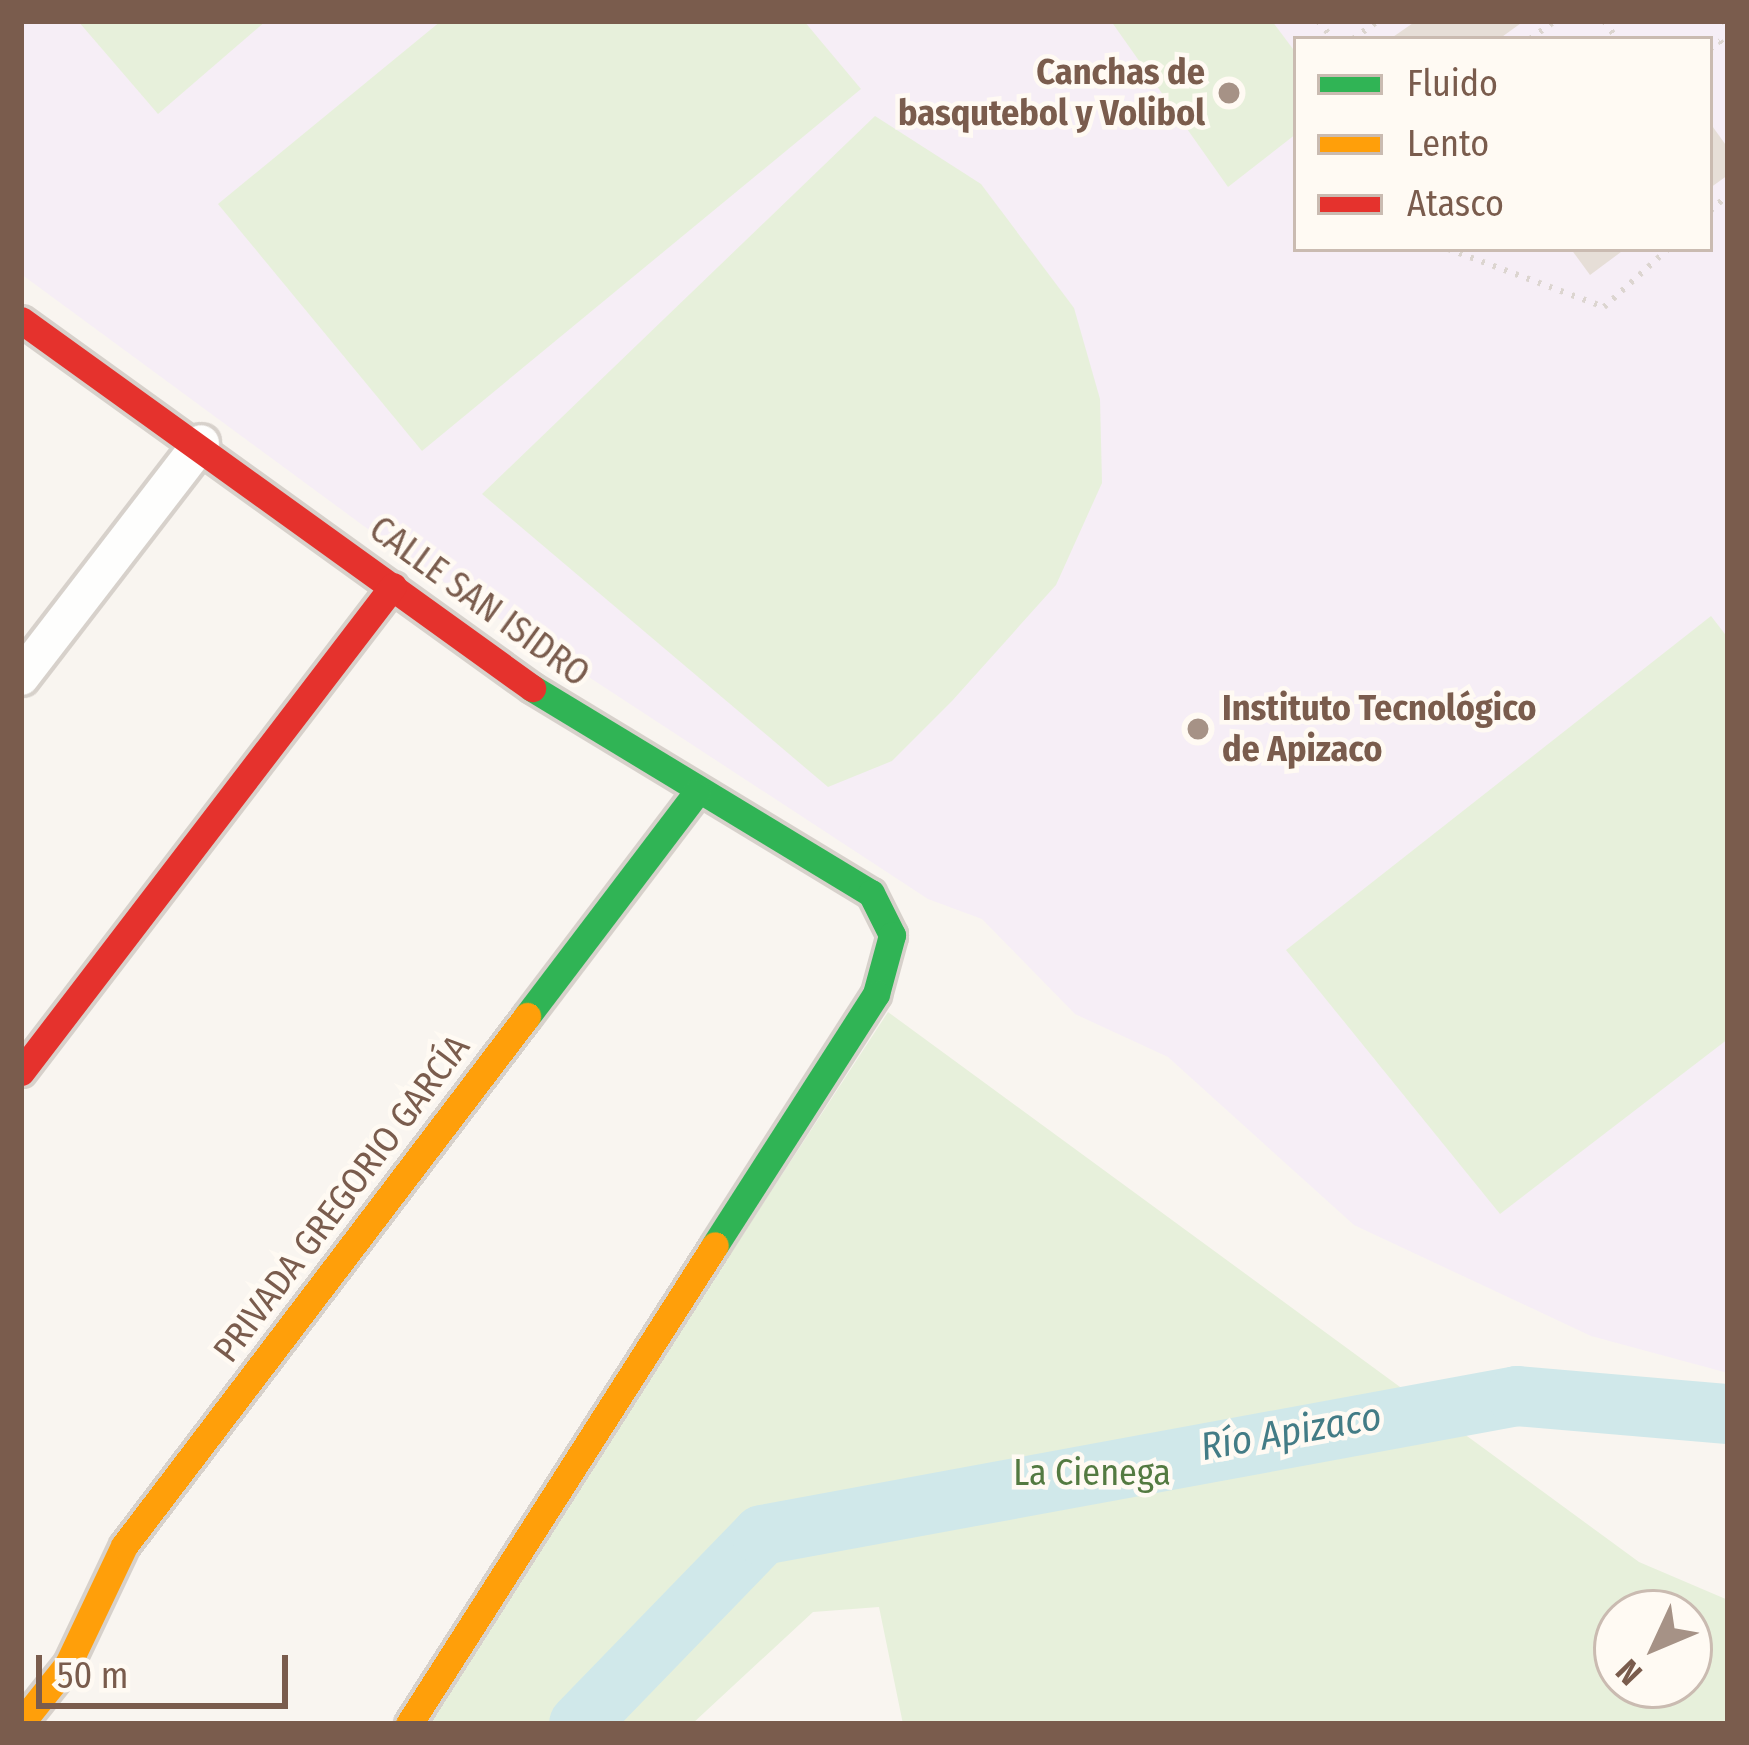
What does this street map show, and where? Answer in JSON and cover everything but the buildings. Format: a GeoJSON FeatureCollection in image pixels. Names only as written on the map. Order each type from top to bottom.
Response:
{"type":"FeatureCollection","features":[{"type":"Feature","properties":{"kind":"street","name":"CALLE SAN ISIDRO"},"geometry":{"type":"LineString","coordinates":[[21,320],[200,443],[393,586],[697,791],[871,893],[892,935],[876,994],[409,1724]]}},
{"type":"Feature","properties":{"kind":"street"},"geometry":{"type":"LineString","coordinates":[[21,677],[200,443]]}},
{"type":"Feature","properties":{"kind":"street"},"geometry":{"type":"LineString","coordinates":[[21,1072],[393,586]]}},
{"type":"Feature","properties":{"kind":"street","name":"PRIVADA GREGORIO GARCÍA"},"geometry":{"type":"LineString","coordinates":[[21,1724],[68,1664],[124,1546],[697,791]]}},
{"type":"Feature","properties":{"kind":"path"},"geometry":{"type":"LineString","coordinates":[[1455,252],[1604,307],[1665,252]]}},
{"type":"Feature","properties":{"kind":"shaded area","name":"Instituto Tecnológico de Apizaco"},"geometry":{"type":"Polygon","coordinates":[[[21,21],[1728,21],[1728,1373],[1591,1336],[1354,1225],[1168,1057],[1075,1014],[982,919],[928,899],[410,560],[21,274],[21,21]]]}},
{"type":"Feature","properties":{"kind":"green space"},"geometry":{"type":"Polygon","coordinates":[[[78,21],[266,21],[158,114],[78,21]]]}},
{"type":"Feature","properties":{"kind":"green space"},"geometry":{"type":"Polygon","coordinates":[[[441,21],[804,21],[861,89],[422,451],[218,204],[441,21]]]}},
{"type":"Feature","properties":{"kind":"green space","name":"Canchas de basqutebol y Volibol"},"geometry":{"type":"Polygon","coordinates":[[[1111,21],[1272,21],[1293,49],[1293,136],[1228,187],[1111,21]]]}},
{"type":"Feature","properties":{"kind":"green space"},"geometry":{"type":"Polygon","coordinates":[[[875,116],[981,184],[1074,308],[1100,399],[1102,483],[1056,585],[952,701],[892,761],[828,787],[482,494],[875,116]]]}},
{"type":"Feature","properties":{"kind":"green space"},"geometry":{"type":"Polygon","coordinates":[[[1711,616],[1728,638],[1728,1039],[1500,1214],[1286,950],[1711,616]]]}},
{"type":"Feature","properties":{"kind":"green space","name":"La Cienega"},"geometry":{"type":"Polygon","coordinates":[[[888,1012],[1639,1562],[1702,1589],[1593,1589],[1593,1709],[1713,1709],[1713,1594],[1728,1600],[1728,1724],[903,1724],[879,1607],[813,1612],[692,1724],[424,1724],[888,1012]]]}},
{"type":"Feature","properties":{"kind":"waterway","name":"Río Apizaco"},"geometry":{"type":"LineString","coordinates":[[579,1724],[762,1535],[1517,1396],[1728,1414]]}},
{"type":"Feature","properties":{"kind":"traffic: fast"},"geometry":{"type":"LineString","coordinates":[[532,688],[871,893],[892,935],[876,994],[715,1245]]}},
{"type":"Feature","properties":{"kind":"traffic: fast"},"geometry":{"type":"LineString","coordinates":[[527,1016],[697,792]]}},
{"type":"Feature","properties":{"kind":"traffic: slow"},"geometry":{"type":"LineString","coordinates":[[21,1723],[68,1664],[124,1546],[527,1016]]}},
{"type":"Feature","properties":{"kind":"traffic: slow"},"geometry":{"type":"LineString","coordinates":[[409,1724],[715,1245]]}},
{"type":"Feature","properties":{"kind":"traffic: jam"},"geometry":{"type":"LineString","coordinates":[[21,320],[532,688]]}},
{"type":"Feature","properties":{"kind":"traffic: jam"},"geometry":{"type":"LineString","coordinates":[[21,1072],[393,586]]}},
{"type":"Feature","properties":{"kind":"place","name":"Canchas de basqutebol y Volibol"},"geometry":{"type":"Point","coordinates":[1229,93]}},
{"type":"Feature","properties":{"kind":"place","name":"Instituto Tecnológico de Apizaco"},"geometry":{"type":"Point","coordinates":[1198,729]}}]}
